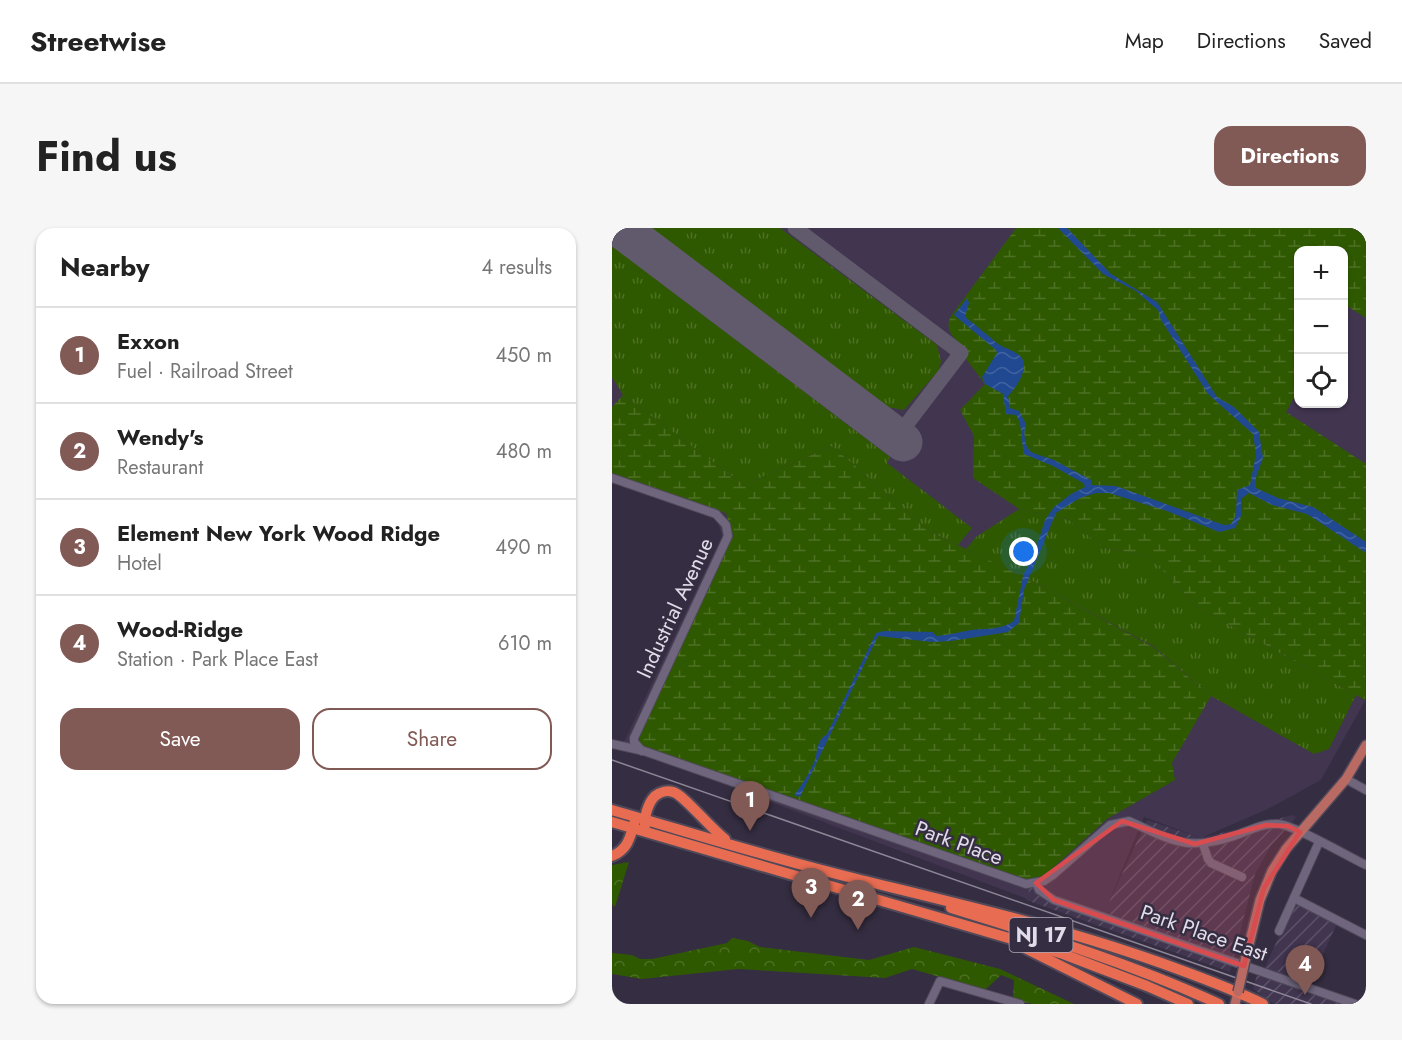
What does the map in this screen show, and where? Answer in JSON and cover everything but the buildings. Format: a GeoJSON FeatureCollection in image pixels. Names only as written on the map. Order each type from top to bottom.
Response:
{"type":"FeatureCollection","features":[{"type":"Feature","properties":{"kind":"highway"},"geometry":{"type":"LineString","coordinates":[[612,856],[628,844],[652,800],[660,793],[671,791],[680,796],[713,831],[732,844]]}},
{"type":"Feature","properties":{"kind":"highway","name":"NJ 17"},"geometry":{"type":"LineString","coordinates":[[612,810],[638,822],[732,844],[859,880],[1083,949],[1151,974],[1219,1004]]}},
{"type":"Feature","properties":{"kind":"highway","name":"NJ 17"},"geometry":{"type":"LineString","coordinates":[[612,822],[638,822],[646,831],[1063,954],[1188,1004]]}},
{"type":"Feature","properties":{"kind":"highway"},"geometry":{"type":"LineString","coordinates":[[859,880],[1057,929],[1133,952],[1238,992],[1263,1004]]}},
{"type":"Feature","properties":{"kind":"highway"},"geometry":{"type":"LineString","coordinates":[[1020,942],[1031,952],[1137,1004]]}},
{"type":"Feature","properties":{"kind":"main road"},"geometry":{"type":"LineString","coordinates":[[1235,1004],[1264,888],[1279,859],[1346,779],[1366,745]]}},
{"type":"Feature","properties":{"kind":"street","name":"Industrial Avenue"},"geometry":{"type":"LineString","coordinates":[[612,478],[711,512],[720,517],[726,525],[728,536],[634,738],[634,742],[644,752]]}},
{"type":"Feature","properties":{"kind":"street","name":"Park Place"},"geometry":{"type":"LineString","coordinates":[[612,744],[644,752],[793,802],[1014,881],[1026,884],[1036,883]]}},
{"type":"Feature","properties":{"kind":"street"},"geometry":{"type":"LineString","coordinates":[[1346,779],[1366,790]]}},
{"type":"Feature","properties":{"kind":"street"},"geometry":{"type":"LineString","coordinates":[[1036,883],[1053,875],[1110,825],[1122,821],[1129,821],[1177,843],[1203,844],[1281,824],[1366,865]]}},
{"type":"Feature","properties":{"kind":"street"},"geometry":{"type":"LineString","coordinates":[[1279,931],[1319,842]]}},
{"type":"Feature","properties":{"kind":"street"},"geometry":{"type":"LineString","coordinates":[[1203,844],[1211,863],[1242,877]]}},
{"type":"Feature","properties":{"kind":"street","name":"Park Place East"},"geometry":{"type":"LineString","coordinates":[[1036,883],[1038,890],[1047,897],[1355,1004]]}},
{"type":"Feature","properties":{"kind":"street"},"geometry":{"type":"LineString","coordinates":[[1294,898],[1366,936]]}},
{"type":"Feature","properties":{"kind":"street"},"geometry":{"type":"LineString","coordinates":[[929,1004],[940,981],[1020,1004]]}},
{"type":"Feature","properties":{"kind":"highlighted area"},"geometry":{"type":"Polygon","coordinates":[[[1122,821],[1195,844],[1266,825],[1288,826],[1300,832],[1264,888],[1244,966],[1054,900],[1036,883],[1122,821]]]}},
{"type":"Feature","properties":{"kind":"shaded area"},"geometry":{"type":"Polygon","coordinates":[[[612,228],[1366,228],[1366,699],[1321,780],[1268,809],[1201,838],[1144,817],[1099,926],[622,746],[722,536],[717,519],[612,481],[612,228]]]}},
{"type":"Feature","properties":{"kind":"shaded area"},"geometry":{"type":"Polygon","coordinates":[[[1293,815],[1296,817],[1271,846],[1255,874],[1230,972],[1026,900],[1030,887],[1103,915],[1147,820],[1201,838],[1293,815]]]}},
{"type":"Feature","properties":{"kind":"shaded area"},"geometry":{"type":"Polygon","coordinates":[[[1295,900],[1338,921],[1308,987],[1355,1004],[1274,1004],[1253,989],[1258,971],[1263,972],[1295,900]]]}},
{"type":"Feature","properties":{"kind":"green space"},"geometry":{"type":"Polygon","coordinates":[[[650,228],[780,228],[937,345],[941,361],[939,370],[904,410],[887,407],[650,228]]]}},
{"type":"Feature","properties":{"kind":"green space"},"geometry":{"type":"Polygon","coordinates":[[[1016,228],[1366,228],[1366,318],[1348,307],[1348,246],[1294,246],[1294,397],[1286,412],[1366,464],[1365,700],[1197,607],[1149,556],[1104,548],[1069,520],[1019,509],[973,478],[974,436],[960,410],[985,384],[966,359],[968,350],[950,331],[951,316],[1016,228]]]}},
{"type":"Feature","properties":{"kind":"green space"},"geometry":{"type":"Polygon","coordinates":[[[612,246],[890,457],[887,463],[972,528],[958,545],[931,532],[832,446],[744,485],[623,395],[612,377],[612,246]]]}},
{"type":"Feature","properties":{"kind":"green space"},"geometry":{"type":"Polygon","coordinates":[[[623,395],[744,485],[832,446],[931,532],[1036,583],[1153,647],[1211,696],[1172,763],[1175,780],[1107,819],[1036,883],[1026,884],[637,750],[635,725],[732,535],[726,513],[612,475],[612,407],[623,395]]]}},
{"type":"Feature","properties":{"kind":"green space"},"geometry":{"type":"Polygon","coordinates":[[[1019,509],[1069,520],[1104,548],[1149,556],[1197,607],[1356,695],[1329,749],[1314,754],[1211,696],[1153,646],[1036,583],[966,549],[976,537],[1019,509]]]}},
{"type":"Feature","properties":{"kind":"green space"},"geometry":{"type":"Polygon","coordinates":[[[629,862],[615,907],[612,904],[612,865],[629,862]]]}},
{"type":"Feature","properties":{"kind":"green space"},"geometry":{"type":"Polygon","coordinates":[[[732,938],[748,941],[760,947],[869,960],[914,947],[1000,969],[1074,1004],[1033,1004],[1013,1000],[1014,980],[1001,975],[985,990],[912,969],[885,978],[738,969],[642,979],[612,974],[612,953],[652,959],[727,943],[732,938]]]}},
{"type":"Feature","properties":{"kind":"water"},"geometry":{"type":"Polygon","coordinates":[[[1058,228],[1067,228],[1111,274],[1157,302],[1217,397],[1234,407],[1259,432],[1263,458],[1256,477],[1256,488],[1278,498],[1313,507],[1366,542],[1366,553],[1307,514],[1272,505],[1249,493],[1241,499],[1241,516],[1235,528],[1219,532],[1167,511],[1109,493],[1096,493],[1080,498],[1056,513],[1024,590],[1019,623],[1008,632],[932,642],[878,636],[800,797],[794,795],[811,769],[819,743],[827,734],[876,633],[884,631],[933,632],[936,636],[999,627],[1014,621],[1023,576],[1035,552],[1045,520],[1054,507],[1085,487],[1083,483],[1053,466],[1024,454],[1021,429],[1016,415],[1006,414],[1003,394],[985,384],[982,377],[997,353],[996,350],[954,315],[967,298],[969,303],[965,317],[998,344],[1017,353],[1023,359],[1021,376],[1008,396],[1010,408],[1019,411],[1026,424],[1025,440],[1033,453],[1054,460],[1091,480],[1092,485],[1116,486],[1224,525],[1231,524],[1236,515],[1237,490],[1250,485],[1256,454],[1253,434],[1208,394],[1161,320],[1158,310],[1136,291],[1103,274],[1058,228]]]}},
{"type":"Feature","properties":{"kind":"taxiway"},"geometry":{"type":"LineString","coordinates":[[795,228],[961,353],[897,437]]}},
{"type":"Feature","properties":{"kind":"runway"},"geometry":{"type":"LineString","coordinates":[[620,228],[903,442]]}},
{"type":"Feature","properties":{"kind":"railway"},"geometry":{"type":"LineString","coordinates":[[612,760],[1311,1004]]}},
{"type":"Feature","properties":{"kind":"place","name":"Exxon"},"geometry":{"type":"Point","coordinates":[750,831]}},
{"type":"Feature","properties":{"kind":"place","name":"Element New York Wood Ridge"},"geometry":{"type":"Point","coordinates":[811,918]}},
{"type":"Feature","properties":{"kind":"place","name":"Wendy's"},"geometry":{"type":"Point","coordinates":[858,930]}},
{"type":"Feature","properties":{"kind":"place","name":"Wood-Ridge"},"geometry":{"type":"Point","coordinates":[1305,995]}}]}
